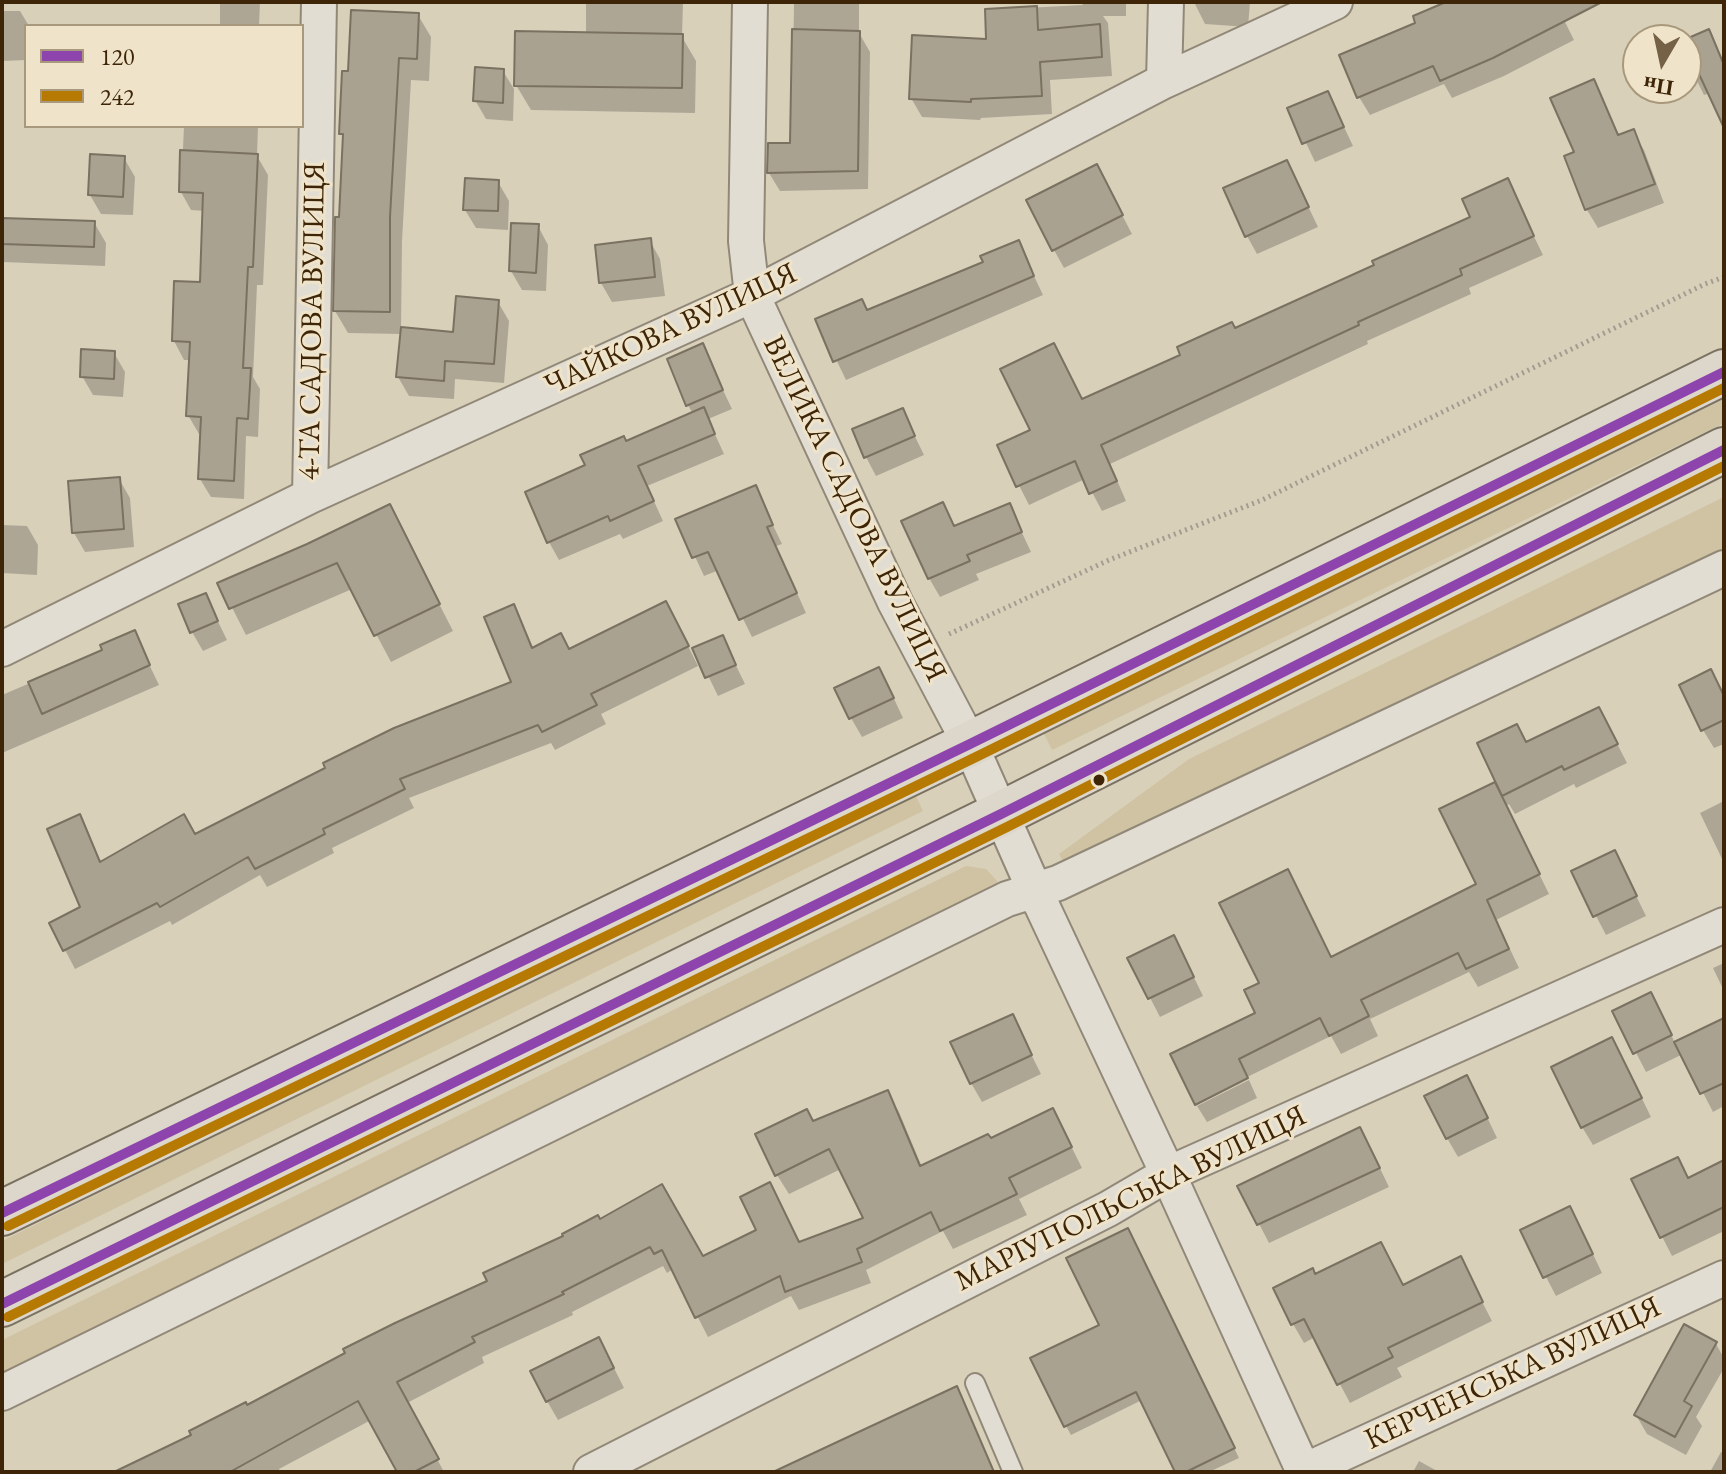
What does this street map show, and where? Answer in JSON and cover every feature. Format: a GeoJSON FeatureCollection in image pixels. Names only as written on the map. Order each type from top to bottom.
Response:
{"type":"FeatureCollection","features":[{"type":"Feature","properties":{"kind":"main road"},"geometry":{"type":"LineString","coordinates":[[2,1213],[970,744],[1724,372]]}},
{"type":"Feature","properties":{"kind":"main road"},"geometry":{"type":"LineString","coordinates":[[2,1304],[1001,814],[1724,450]]}},
{"type":"Feature","properties":{"kind":"street","name":"4-ТА САДОВА ВУЛИЦЯ"},"geometry":{"type":"LineString","coordinates":[[310,496],[319,2]]}},
{"type":"Feature","properties":{"kind":"street","name":"ВЕЛИКА САДОВА ВУЛИЦЯ"},"geometry":{"type":"LineString","coordinates":[[750,2],[746,241],[752,295],[875,559],[970,744],[1302,1472]]}},
{"type":"Feature","properties":{"kind":"street"},"geometry":{"type":"LineString","coordinates":[[1164,81],[1166,2]]}},
{"type":"Feature","properties":{"kind":"street","name":"ЧАЙКОВА ВУЛИЦЯ"},"geometry":{"type":"LineString","coordinates":[[2,649],[310,496],[752,295],[1164,81],[1335,2]]}},
{"type":"Feature","properties":{"kind":"street"},"geometry":{"type":"LineString","coordinates":[[2,1393],[1007,899],[1058,883],[1724,568]]}},
{"type":"Feature","properties":{"kind":"street","name":"МАРІУПОЛЬСЬКА ВУЛИЦЯ"},"geometry":{"type":"LineString","coordinates":[[591,1472],[1108,1209],[1168,1174],[1724,925]]}},
{"type":"Feature","properties":{"kind":"street","name":"КЕРЧЕНСЬКА ВУЛИЦЯ"},"geometry":{"type":"LineString","coordinates":[[1302,1472],[1724,1278]]}},
{"type":"Feature","properties":{"kind":"lane"},"geometry":{"type":"LineString","coordinates":[[975,1383],[1013,1472]]}},
{"type":"Feature","properties":{"kind":"path"},"geometry":{"type":"LineString","coordinates":[[919,648],[1109,560],[1262,500],[1676,297],[1724,277]]}},
{"type":"Feature","properties":{"kind":"shaded area"},"geometry":{"type":"Polygon","coordinates":[[[1724,399],[1724,423],[1052,750],[1043,732],[1724,399]]]}},
{"type":"Feature","properties":{"kind":"shaded area"},"geometry":{"type":"Polygon","coordinates":[[[1724,497],[1724,552],[1066,867],[1059,854],[1189,759],[1724,497]]]}},
{"type":"Feature","properties":{"kind":"shaded area"},"geometry":{"type":"Polygon","coordinates":[[[914,792],[923,811],[2,1264],[2,1241],[914,792]]]}},
{"type":"Feature","properties":{"kind":"shaded area"},"geometry":{"type":"Polygon","coordinates":[[[966,866],[986,869],[998,882],[994,892],[2,1380],[2,1340],[966,866]]]}},
{"type":"Feature","properties":{"kind":"building"},"geometry":{"type":"Polygon","coordinates":[[[1446,2],[1602,2],[1493,58],[1440,81],[1433,66],[1357,98],[1339,55],[1415,23],[1413,16],[1446,2]]]}},
{"type":"Feature","properties":{"kind":"building"},"geometry":{"type":"Polygon","coordinates":[[[1037,6],[1038,30],[1100,24],[1102,57],[1040,62],[1042,96],[971,99],[971,102],[909,99],[912,35],[986,39],[985,9],[1037,6]]]}},
{"type":"Feature","properties":{"kind":"building"},"geometry":{"type":"Polygon","coordinates":[[[351,10],[419,13],[417,59],[399,58],[390,217],[390,312],[333,311],[335,217],[339,217],[343,134],[339,134],[342,71],[348,71],[351,10]]]}},
{"type":"Feature","properties":{"kind":"building"},"geometry":{"type":"Polygon","coordinates":[[[792,29],[860,31],[858,171],[767,173],[768,143],[790,143],[792,29]]]}},
{"type":"Feature","properties":{"kind":"building"},"geometry":{"type":"Polygon","coordinates":[[[1709,29],[1724,65],[1724,128],[1702,80],[1702,32],[1709,29]]]}},
{"type":"Feature","properties":{"kind":"building"},"geometry":{"type":"Polygon","coordinates":[[[515,31],[683,34],[682,88],[514,86],[515,31]]]}},
{"type":"Feature","properties":{"kind":"building"},"geometry":{"type":"Polygon","coordinates":[[[475,67],[504,69],[503,103],[473,101],[475,67]]]}},
{"type":"Feature","properties":{"kind":"building"},"geometry":{"type":"Polygon","coordinates":[[[1594,79],[1618,135],[1634,129],[1655,184],[1585,210],[1564,156],[1574,152],[1550,98],[1594,79]]]}},
{"type":"Feature","properties":{"kind":"building"},"geometry":{"type":"Polygon","coordinates":[[[1328,91],[1344,127],[1302,144],[1287,108],[1328,91]]]}},
{"type":"Feature","properties":{"kind":"building"},"geometry":{"type":"Polygon","coordinates":[[[180,150],[258,154],[253,267],[248,267],[243,368],[251,368],[248,419],[237,418],[234,481],[198,479],[201,417],[186,416],[190,342],[172,341],[174,281],[200,282],[203,193],[179,192],[180,150]]]}},
{"type":"Feature","properties":{"kind":"building"},"geometry":{"type":"Polygon","coordinates":[[[90,154],[125,156],[123,197],[88,195],[90,154]]]}},
{"type":"Feature","properties":{"kind":"building"},"geometry":{"type":"Polygon","coordinates":[[[1287,160],[1309,207],[1245,237],[1223,188],[1287,160]]]}},
{"type":"Feature","properties":{"kind":"building"},"geometry":{"type":"Polygon","coordinates":[[[1097,164],[1123,215],[1052,251],[1026,200],[1097,164]]]}},
{"type":"Feature","properties":{"kind":"building"},"geometry":{"type":"Polygon","coordinates":[[[465,178],[499,180],[498,211],[463,210],[465,178]]]}},
{"type":"Feature","properties":{"kind":"building"},"geometry":{"type":"Polygon","coordinates":[[[1508,178],[1534,236],[1460,269],[1462,275],[1358,322],[1359,325],[1101,445],[1117,481],[1089,494],[1075,461],[1016,487],[997,445],[1030,430],[1000,369],[1054,343],[1082,399],[1180,355],[1177,347],[1232,322],[1235,328],[1374,265],[1372,261],[1470,217],[1462,199],[1508,178]]]}},
{"type":"Feature","properties":{"kind":"building"},"geometry":{"type":"Polygon","coordinates":[[[2,218],[95,221],[94,247],[2,244],[2,218]]]}},
{"type":"Feature","properties":{"kind":"building"},"geometry":{"type":"Polygon","coordinates":[[[511,223],[539,224],[536,273],[509,271],[511,223]]]}},
{"type":"Feature","properties":{"kind":"building"},"geometry":{"type":"Polygon","coordinates":[[[651,238],[655,277],[599,283],[595,245],[651,238]]]}},
{"type":"Feature","properties":{"kind":"building"},"geometry":{"type":"Polygon","coordinates":[[[1019,240],[1034,276],[833,362],[815,319],[862,299],[867,310],[983,262],[980,256],[1019,240]]]}},
{"type":"Feature","properties":{"kind":"building"},"geometry":{"type":"Polygon","coordinates":[[[456,296],[499,300],[494,364],[445,361],[444,381],[396,377],[401,327],[453,332],[456,296]]]}},
{"type":"Feature","properties":{"kind":"building"},"geometry":{"type":"Polygon","coordinates":[[[703,343],[723,390],[686,406],[667,359],[703,343]]]}},
{"type":"Feature","properties":{"kind":"building"},"geometry":{"type":"Polygon","coordinates":[[[81,349],[115,351],[114,379],[80,377],[81,349]]]}},
{"type":"Feature","properties":{"kind":"building"},"geometry":{"type":"Polygon","coordinates":[[[704,407],[715,434],[638,466],[654,501],[610,521],[608,516],[547,543],[525,492],[585,465],[580,455],[624,436],[626,441],[704,407]]]}},
{"type":"Feature","properties":{"kind":"building"},"geometry":{"type":"Polygon","coordinates":[[[903,408],[915,436],[864,458],[852,429],[903,408]]]}},
{"type":"Feature","properties":{"kind":"building"},"geometry":{"type":"Polygon","coordinates":[[[120,477],[124,529],[72,533],[68,481],[120,477]]]}},
{"type":"Feature","properties":{"kind":"building"},"geometry":{"type":"Polygon","coordinates":[[[756,485],[773,525],[767,527],[797,593],[739,620],[708,552],[692,558],[675,519],[756,485]]]}},
{"type":"Feature","properties":{"kind":"building"},"geometry":{"type":"Polygon","coordinates":[[[943,502],[954,526],[1010,503],[1022,532],[967,555],[970,561],[928,579],[901,521],[943,502]]]}},
{"type":"Feature","properties":{"kind":"building"},"geometry":{"type":"Polygon","coordinates":[[[390,504],[440,604],[374,636],[337,563],[229,609],[217,583],[390,504]]]}},
{"type":"Feature","properties":{"kind":"building"},"geometry":{"type":"Polygon","coordinates":[[[206,593],[218,621],[190,633],[178,604],[206,593]]]}},
{"type":"Feature","properties":{"kind":"building"},"geometry":{"type":"Polygon","coordinates":[[[666,601],[689,646],[591,694],[597,705],[542,732],[538,725],[400,779],[405,789],[323,829],[325,834],[255,869],[248,857],[160,907],[157,903],[63,951],[49,923],[80,907],[47,829],[80,814],[100,862],[184,814],[195,834],[325,768],[323,763],[394,728],[511,682],[484,617],[514,604],[532,648],[561,633],[569,649],[666,601]]]}},
{"type":"Feature","properties":{"kind":"building"},"geometry":{"type":"Polygon","coordinates":[[[135,630],[150,665],[42,714],[28,682],[102,650],[100,645],[135,630]]]}},
{"type":"Feature","properties":{"kind":"building"},"geometry":{"type":"Polygon","coordinates":[[[723,635],[736,665],[705,678],[692,648],[723,635]]]}},
{"type":"Feature","properties":{"kind":"building"},"geometry":{"type":"Polygon","coordinates":[[[879,667],[894,698],[849,719],[834,688],[879,667]]]}},
{"type":"Feature","properties":{"kind":"building"},"geometry":{"type":"Polygon","coordinates":[[[1711,669],[1724,696],[1724,720],[1701,731],[1679,685],[1711,669]]]}},
{"type":"Feature","properties":{"kind":"building"},"geometry":{"type":"Polygon","coordinates":[[[1599,707],[1618,744],[1564,770],[1562,766],[1502,796],[1477,743],[1517,724],[1526,742],[1599,707]]]}},
{"type":"Feature","properties":{"kind":"building"},"geometry":{"type":"Polygon","coordinates":[[[1495,782],[1540,874],[1487,900],[1509,949],[1466,969],[1458,953],[1361,1000],[1369,1016],[1329,1036],[1320,1018],[1239,1059],[1248,1078],[1195,1105],[1170,1054],[1255,1013],[1244,990],[1259,983],[1219,903],[1288,869],[1331,957],[1476,884],[1439,809],[1495,782]]]}},
{"type":"Feature","properties":{"kind":"building"},"geometry":{"type":"Polygon","coordinates":[[[1615,850],[1637,896],[1593,917],[1571,871],[1615,850]]]}},
{"type":"Feature","properties":{"kind":"building"},"geometry":{"type":"Polygon","coordinates":[[[1174,935],[1194,977],[1148,999],[1127,958],[1174,935]]]}},
{"type":"Feature","properties":{"kind":"building"},"geometry":{"type":"Polygon","coordinates":[[[1651,992],[1672,1035],[1633,1054],[1612,1011],[1651,992]]]}},
{"type":"Feature","properties":{"kind":"building"},"geometry":{"type":"Polygon","coordinates":[[[1013,1014],[1032,1055],[970,1084],[950,1042],[1013,1014]]]}},
{"type":"Feature","properties":{"kind":"building"},"geometry":{"type":"Polygon","coordinates":[[[1724,1018],[1724,1083],[1700,1094],[1674,1042],[1724,1018]]]}},
{"type":"Feature","properties":{"kind":"building"},"geometry":{"type":"Polygon","coordinates":[[[1612,1037],[1642,1098],[1581,1128],[1551,1067],[1612,1037]]]}},
{"type":"Feature","properties":{"kind":"building"},"geometry":{"type":"Polygon","coordinates":[[[1467,1075],[1488,1118],[1446,1139],[1424,1096],[1467,1075]]]}},
{"type":"Feature","properties":{"kind":"building"},"geometry":{"type":"Polygon","coordinates":[[[888,1090],[920,1166],[988,1134],[991,1138],[1053,1108],[1072,1147],[1009,1178],[1017,1194],[940,1231],[931,1212],[857,1249],[862,1262],[785,1292],[780,1276],[695,1318],[662,1250],[654,1254],[650,1247],[562,1292],[564,1294],[472,1337],[475,1342],[397,1382],[439,1459],[414,1472],[397,1472],[358,1401],[230,1472],[114,1472],[345,1353],[343,1349],[487,1281],[483,1273],[563,1236],[598,1215],[600,1219],[662,1184],[703,1256],[756,1230],[740,1197],[770,1182],[799,1242],[863,1218],[829,1149],[775,1176],[755,1134],[807,1109],[813,1121],[888,1090]]]}},
{"type":"Feature","properties":{"kind":"building"},"geometry":{"type":"Polygon","coordinates":[[[1360,1127],[1380,1168],[1257,1225],[1237,1186],[1360,1127]]]}},
{"type":"Feature","properties":{"kind":"building"},"geometry":{"type":"Polygon","coordinates":[[[1678,1157],[1688,1178],[1724,1160],[1724,1207],[1660,1238],[1631,1179],[1678,1157]]]}},
{"type":"Feature","properties":{"kind":"building"},"geometry":{"type":"Polygon","coordinates":[[[1570,1206],[1593,1254],[1543,1278],[1520,1230],[1570,1206]]]}},
{"type":"Feature","properties":{"kind":"building"},"geometry":{"type":"Polygon","coordinates":[[[1128,1228],[1235,1448],[1186,1472],[1175,1472],[1136,1392],[1064,1427],[1030,1358],[1099,1325],[1066,1258],[1128,1228]]]}},
{"type":"Feature","properties":{"kind":"building"},"geometry":{"type":"Polygon","coordinates":[[[1381,1242],[1403,1285],[1461,1256],[1483,1302],[1388,1348],[1393,1357],[1337,1385],[1304,1319],[1291,1325],[1273,1288],[1313,1268],[1315,1274],[1381,1242]]]}},
{"type":"Feature","properties":{"kind":"building"},"geometry":{"type":"Polygon","coordinates":[[[1684,1324],[1717,1342],[1684,1401],[1692,1406],[1675,1437],[1634,1415],[1684,1324]]]}},
{"type":"Feature","properties":{"kind":"building"},"geometry":{"type":"Polygon","coordinates":[[[599,1337],[614,1368],[546,1402],[530,1371],[599,1337]]]}},
{"type":"Feature","properties":{"kind":"building"},"geometry":{"type":"Polygon","coordinates":[[[957,1386],[994,1472],[773,1472],[957,1386]]]}},
{"type":"Feature","properties":{"kind":"transit line","name":"120"},"geometry":{"type":"LineString","coordinates":[[2,1213],[970,744],[1724,372]]}},
{"type":"Feature","properties":{"kind":"transit line","name":"242"},"geometry":{"type":"LineString","coordinates":[[8,1226],[976,757],[1724,388]]}},
{"type":"Feature","properties":{"kind":"transit line","name":"120"},"geometry":{"type":"LineString","coordinates":[[2,1304],[1001,814],[1724,450]]}},
{"type":"Feature","properties":{"kind":"transit line","name":"242"},"geometry":{"type":"LineString","coordinates":[[8,1317],[1007,827],[1724,466]]}}]}
